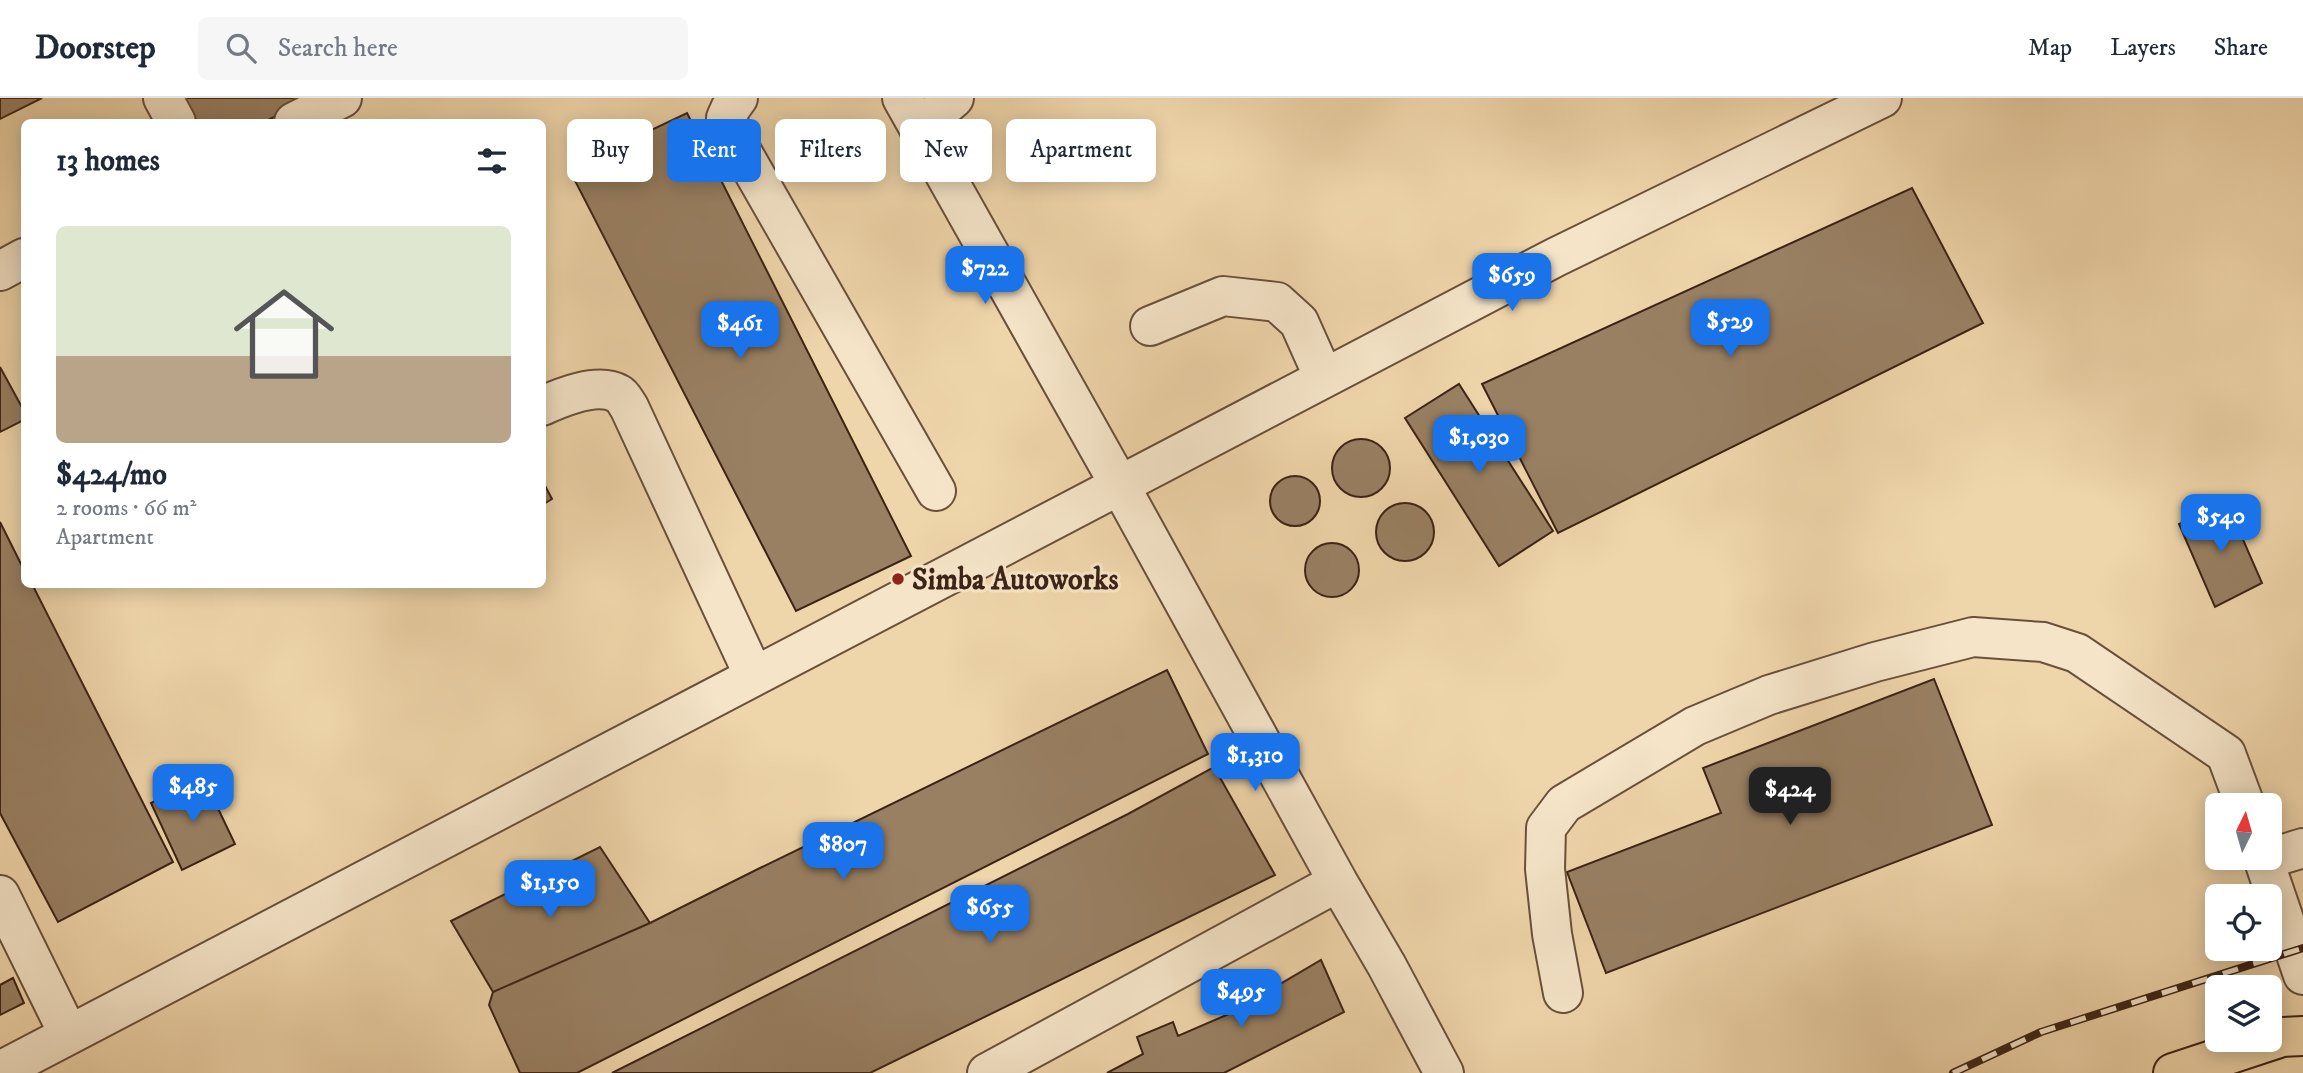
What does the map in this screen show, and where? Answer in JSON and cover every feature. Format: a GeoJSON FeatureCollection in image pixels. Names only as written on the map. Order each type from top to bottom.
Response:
{"type":"FeatureCollection","features":[{"type":"Feature","properties":{"kind":"main road"},"geometry":{"type":"LineString","coordinates":[[2173,1073],[2296,1034]]}},
{"type":"Feature","properties":{"kind":"street"},"geometry":{"type":"LineString","coordinates":[[163,98],[174,119]]}},
{"type":"Feature","properties":{"kind":"street"},"geometry":{"type":"LineString","coordinates":[[300,119],[342,98]]}},
{"type":"Feature","properties":{"kind":"street"},"geometry":{"type":"LineString","coordinates":[[738,98],[726,118],[741,150],[936,491]]}},
{"type":"Feature","properties":{"kind":"street"},"geometry":{"type":"LineString","coordinates":[[954,98],[911,113],[1338,883],[1387,966],[1444,1073]]}},
{"type":"Feature","properties":{"kind":"street"},"geometry":{"type":"LineString","coordinates":[[0,1071],[1119,484],[1556,257],[1862,103]]}},
{"type":"Feature","properties":{"kind":"street"},"geometry":{"type":"LineString","coordinates":[[0,271],[21,260]]}},
{"type":"Feature","properties":{"kind":"street"},"geometry":{"type":"LineString","coordinates":[[1150,326],[1223,296],[1277,302],[1299,322],[1324,378]]}},
{"type":"Feature","properties":{"kind":"street"},"geometry":{"type":"LineString","coordinates":[[546,404],[567,395],[603,389],[620,394],[629,407],[754,676]]}},
{"type":"Feature","properties":{"kind":"street"},"geometry":{"type":"LineString","coordinates":[[1563,993],[1552,934],[1545,869],[1546,828],[1564,804],[1695,726],[1769,695],[1875,662],[1973,637],[2043,642],[2077,653],[2226,754],[2241,793]]}},
{"type":"Feature","properties":{"kind":"street"},"geometry":{"type":"LineString","coordinates":[[2282,854],[2303,848]]}},
{"type":"Feature","properties":{"kind":"street"},"geometry":{"type":"LineString","coordinates":[[2268,870],[2303,975]]}},
{"type":"Feature","properties":{"kind":"street"},"geometry":{"type":"LineString","coordinates":[[987,1073],[1338,883]]}},
{"type":"Feature","properties":{"kind":"street"},"geometry":{"type":"LineString","coordinates":[[0,895],[69,1035]]}},
{"type":"Feature","properties":{"kind":"building"},"geometry":{"type":"Polygon","coordinates":[[[0,98],[42,98],[0,119],[0,98]]]}},
{"type":"Feature","properties":{"kind":"building"},"geometry":{"type":"Polygon","coordinates":[[[184,98],[312,98],[270,119],[195,119],[184,98]]]}},
{"type":"Feature","properties":{"kind":"building"},"geometry":{"type":"Polygon","coordinates":[[[687,113],[690,119],[674,119],[687,113]]]}},
{"type":"Feature","properties":{"kind":"building"},"geometry":{"type":"Polygon","coordinates":[[[667,122],[667,182],[722,182],[911,556],[796,611],[576,182],[653,182],[653,129],[667,122]]]}},
{"type":"Feature","properties":{"kind":"building"},"geometry":{"type":"Polygon","coordinates":[[[1912,188],[1983,323],[1558,533],[1482,384],[1912,188]]]}},
{"type":"Feature","properties":{"kind":"building"},"geometry":{"type":"Polygon","coordinates":[[[0,367],[21,406],[21,422],[0,432],[0,367]]]}},
{"type":"Feature","properties":{"kind":"building"},"geometry":{"type":"Polygon","coordinates":[[[1459,384],[1553,531],[1499,566],[1405,418],[1459,384]]]}},
{"type":"Feature","properties":{"kind":"building"},"geometry":{"type":"Polygon","coordinates":[[[1355,439],[1367,439],[1382,447],[1390,462],[1390,474],[1382,489],[1367,497],[1355,497],[1340,489],[1332,474],[1332,462],[1340,447],[1355,439]]]}},
{"type":"Feature","properties":{"kind":"building"},"geometry":{"type":"Polygon","coordinates":[[[1295,476],[1313,483],[1320,501],[1313,519],[1295,526],[1277,519],[1270,501],[1277,483],[1295,476]]]}},
{"type":"Feature","properties":{"kind":"building"},"geometry":{"type":"Polygon","coordinates":[[[546,488],[552,499],[546,503],[546,488]]]}},
{"type":"Feature","properties":{"kind":"building"},"geometry":{"type":"Polygon","coordinates":[[[1399,503],[1411,503],[1426,511],[1434,526],[1434,538],[1426,553],[1411,561],[1399,561],[1384,553],[1376,538],[1376,526],[1384,511],[1399,503]]]}},
{"type":"Feature","properties":{"kind":"building"},"geometry":{"type":"Polygon","coordinates":[[[2227,503],[2262,583],[2215,607],[2179,524],[2227,503]]]}},
{"type":"Feature","properties":{"kind":"building"},"geometry":{"type":"Polygon","coordinates":[[[0,522],[21,564],[21,588],[34,588],[173,862],[58,922],[0,813],[0,522]]]}},
{"type":"Feature","properties":{"kind":"building"},"geometry":{"type":"Polygon","coordinates":[[[1332,543],[1351,551],[1359,570],[1351,589],[1332,597],[1313,589],[1305,570],[1313,551],[1332,543]]]}},
{"type":"Feature","properties":{"kind":"building"},"geometry":{"type":"Polygon","coordinates":[[[1167,670],[1208,754],[577,1073],[520,1073],[489,1005],[493,992],[650,923],[1167,670]]]}},
{"type":"Feature","properties":{"kind":"building"},"geometry":{"type":"Polygon","coordinates":[[[1934,679],[1992,825],[1606,973],[1567,872],[1721,813],[1703,768],[1934,679]]]}},
{"type":"Feature","properties":{"kind":"building"},"geometry":{"type":"Polygon","coordinates":[[[1214,767],[1275,875],[870,1073],[612,1073],[1128,814],[1214,767]]]}},
{"type":"Feature","properties":{"kind":"building"},"geometry":{"type":"Polygon","coordinates":[[[203,777],[235,844],[182,870],[151,803],[203,777]]]}},
{"type":"Feature","properties":{"kind":"building"},"geometry":{"type":"Polygon","coordinates":[[[600,847],[650,923],[493,992],[451,921],[600,847]]]}},
{"type":"Feature","properties":{"kind":"building"},"geometry":{"type":"Polygon","coordinates":[[[1321,960],[1344,1012],[1224,1073],[1107,1073],[1143,1054],[1137,1037],[1173,1022],[1178,1036],[1231,1013],[1321,960]]]}},
{"type":"Feature","properties":{"kind":"building"},"geometry":{"type":"Polygon","coordinates":[[[13,978],[24,1003],[0,1015],[0,985],[13,978]]]}},
{"type":"Feature","properties":{"kind":"railway"},"geometry":{"type":"LineString","coordinates":[[1953,1073],[2041,1032],[2303,948]]}},
{"type":"Feature","properties":{"kind":"place","name":"Simba Autoworks"},"geometry":{"type":"Point","coordinates":[898,579]}}]}
